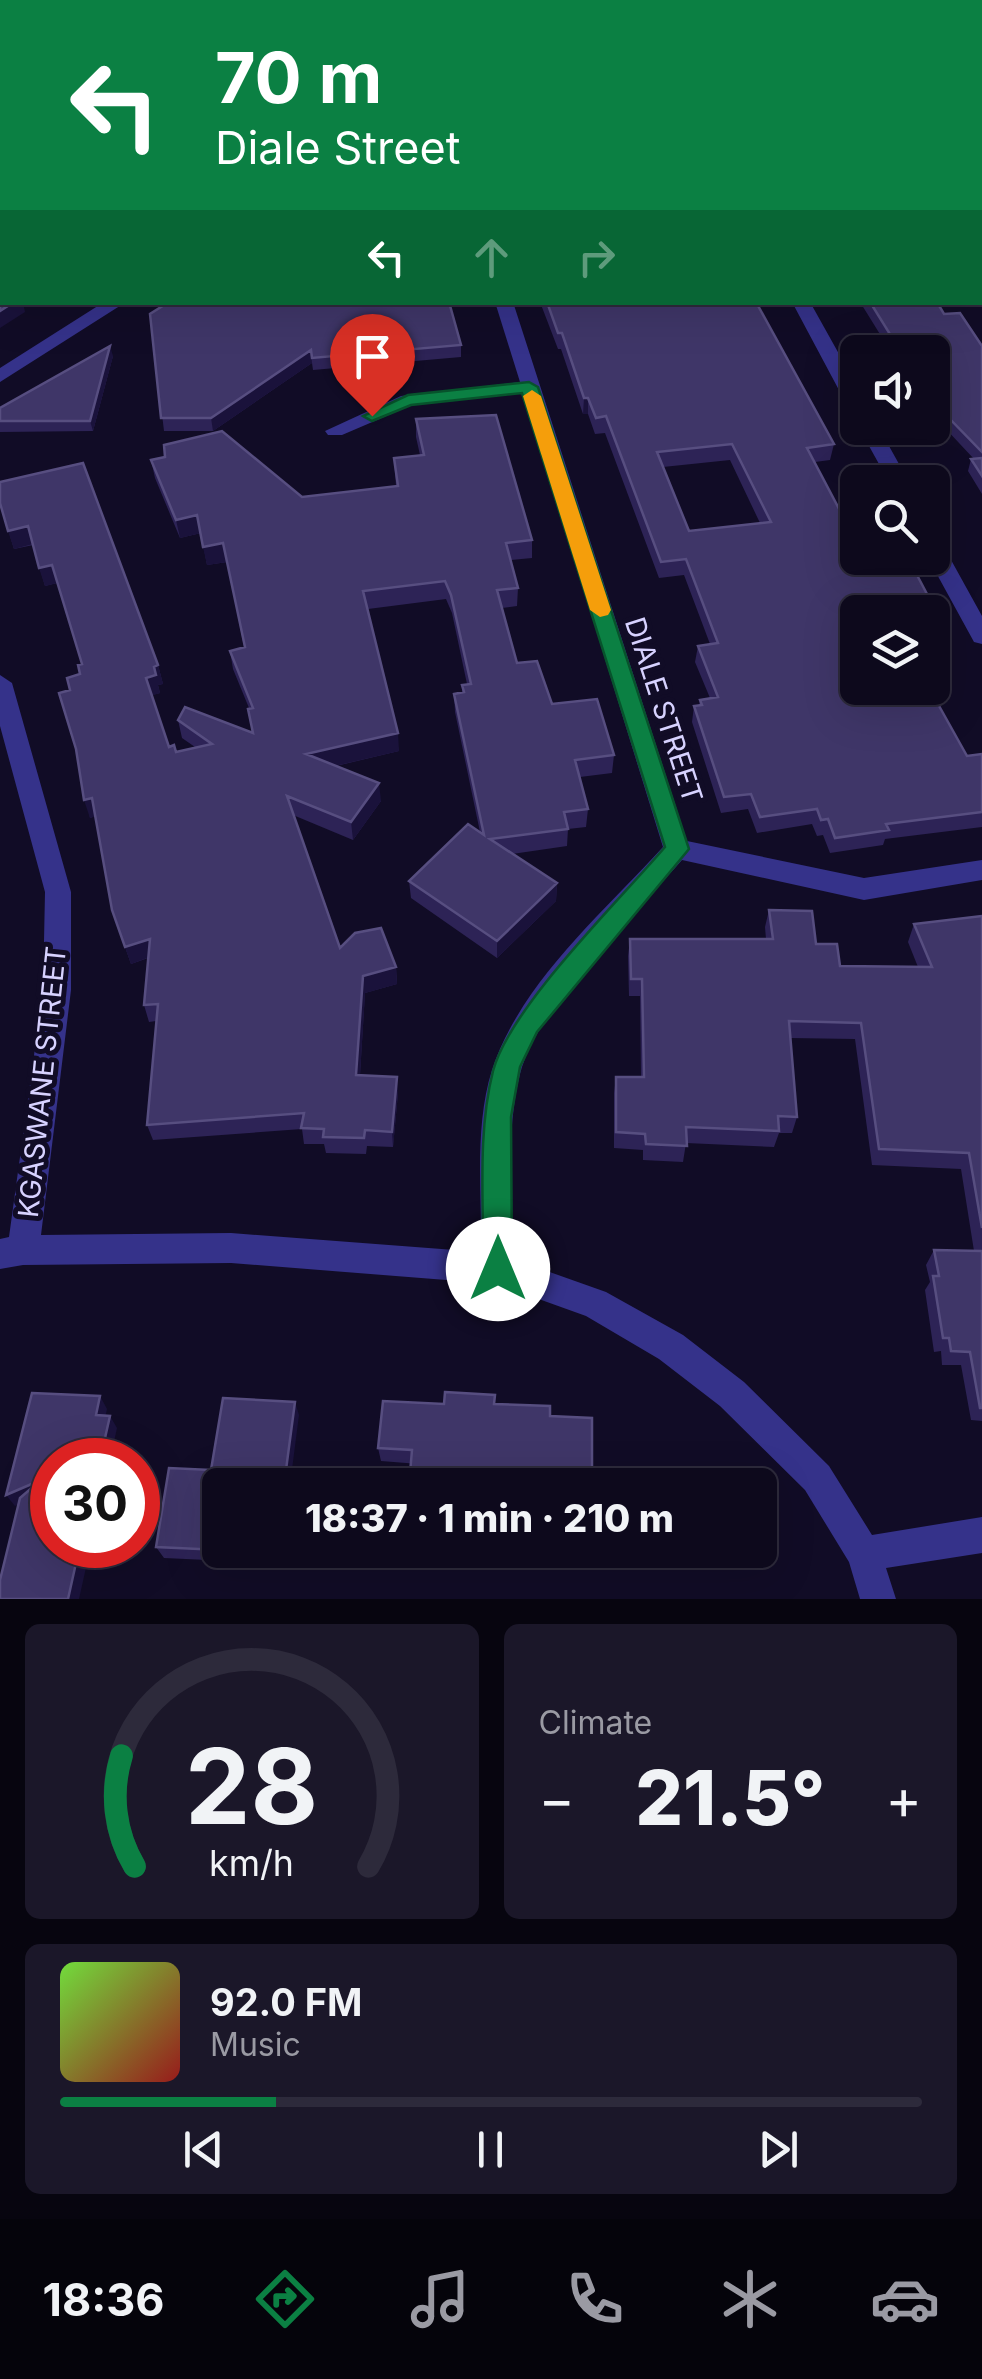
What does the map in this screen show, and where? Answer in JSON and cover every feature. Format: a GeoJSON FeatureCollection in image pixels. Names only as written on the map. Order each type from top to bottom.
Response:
{"type":"FeatureCollection","features":[{"type":"Feature","properties":{"kind":"street"},"geometry":{"type":"LineString","coordinates":[[0,376],[112,305]]}},
{"type":"Feature","properties":{"kind":"street","name":"DIALE STREET"},"geometry":{"type":"LineString","coordinates":[[505,305],[677,849]]}},
{"type":"Feature","properties":{"kind":"street"},"geometry":{"type":"LineString","coordinates":[[803,305],[840,374]]}},
{"type":"Feature","properties":{"kind":"street"},"geometry":{"type":"LineString","coordinates":[[335,431],[408,400],[529,387]]}},
{"type":"Feature","properties":{"kind":"street"},"geometry":{"type":"LineString","coordinates":[[948,575],[982,636]]}},
{"type":"Feature","properties":{"kind":"street","name":"KGASWANE STREET"},"geometry":{"type":"LineString","coordinates":[[0,683],[58,892],[57,990],[11,1252]]}},
{"type":"Feature","properties":{"kind":"street"},"geometry":{"type":"LineString","coordinates":[[498,1269],[498,1117],[507,1067],[528,1024],[677,849],[864,890],[982,870]]}},
{"type":"Feature","properties":{"kind":"street"},"geometry":{"type":"LineString","coordinates":[[11,1252],[230,1248],[498,1269],[595,1303],[672,1346],[732,1394],[816,1478],[864,1554],[878,1599]]}},
{"type":"Feature","properties":{"kind":"street"},"geometry":{"type":"LineString","coordinates":[[864,1554],[982,1535]]}},
{"type":"Feature","properties":{"kind":"building"},"geometry":{"type":"Polygon","coordinates":[[[164,305],[450,305],[461,345],[312,358],[311,350],[211,418],[161,418],[150,314],[164,305]]]}},
{"type":"Feature","properties":{"kind":"building"},"geometry":{"type":"Polygon","coordinates":[[[548,305],[758,305],[834,444],[807,448],[840,511],[840,575],[917,575],[927,595],[840,595],[840,705],[938,705],[967,756],[982,754],[982,812],[886,824],[889,830],[835,838],[828,819],[821,820],[817,809],[760,817],[751,794],[724,797],[694,706],[702,705],[700,700],[718,697],[698,646],[718,643],[686,559],[661,562],[606,416],[596,418],[588,398],[584,398],[548,305]],[[732,444],[657,452],[689,531],[771,522],[732,444]]]}},
{"type":"Feature","properties":{"kind":"building"},"geometry":{"type":"Polygon","coordinates":[[[872,305],[939,305],[944,314],[960,313],[982,346],[982,452],[950,419],[950,335],[890,335],[872,305]]]}},
{"type":"Feature","properties":{"kind":"building"},"geometry":{"type":"Polygon","coordinates":[[[110,346],[90,421],[0,421],[0,408],[110,346]]]}},
{"type":"Feature","properties":{"kind":"building"},"geometry":{"type":"Polygon","coordinates":[[[496,415],[532,540],[506,543],[518,588],[497,590],[517,663],[537,661],[552,704],[597,699],[614,755],[575,760],[588,809],[564,812],[568,829],[490,839],[557,883],[497,941],[409,881],[468,824],[484,835],[454,694],[464,692],[462,685],[471,684],[445,581],[363,591],[398,733],[306,754],[379,783],[351,822],[287,796],[340,948],[355,933],[381,928],[396,967],[363,976],[356,1075],[397,1077],[392,1132],[365,1130],[364,1138],[323,1137],[324,1129],[301,1128],[304,1113],[147,1125],[158,1004],[144,1005],[150,939],[125,947],[112,910],[92,798],[84,800],[76,749],[59,693],[70,690],[67,678],[80,674],[78,665],[82,664],[52,565],[39,568],[28,526],[8,531],[0,503],[0,482],[83,463],[158,665],[154,667],[156,675],[146,678],[169,747],[174,745],[176,752],[212,744],[178,720],[185,707],[253,733],[248,709],[253,708],[230,651],[245,647],[223,543],[203,547],[197,515],[176,520],[151,460],[165,457],[164,445],[222,431],[302,497],[398,486],[394,458],[424,455],[416,419],[496,415]]]}},
{"type":"Feature","properties":{"kind":"building"},"geometry":{"type":"Polygon","coordinates":[[[982,458],[982,476],[971,459],[982,458]]]}},
{"type":"Feature","properties":{"kind":"building"},"geometry":{"type":"Polygon","coordinates":[[[769,910],[812,911],[816,944],[837,944],[840,966],[932,967],[914,924],[982,916],[982,1228],[969,1153],[879,1149],[861,1023],[789,1021],[797,1117],[778,1116],[779,1131],[686,1127],[687,1146],[646,1144],[645,1134],[616,1132],[616,1077],[644,1077],[642,979],[631,979],[630,939],[773,939],[769,910]]]}},
{"type":"Feature","properties":{"kind":"building"},"geometry":{"type":"Polygon","coordinates":[[[934,1250],[982,1251],[982,1408],[970,1352],[951,1351],[949,1338],[943,1338],[933,1276],[939,1276],[934,1250]]]}},
{"type":"Feature","properties":{"kind":"building"},"geometry":{"type":"Polygon","coordinates":[[[445,1392],[495,1395],[494,1404],[550,1406],[550,1416],[592,1418],[592,1468],[410,1468],[412,1450],[378,1448],[383,1401],[444,1404],[445,1392]]]}},
{"type":"Feature","properties":{"kind":"building"},"geometry":{"type":"Polygon","coordinates":[[[32,1393],[100,1396],[96,1415],[110,1416],[105,1438],[30,1438],[30,1485],[6,1495],[32,1393]]]}},
{"type":"Feature","properties":{"kind":"building"},"geometry":{"type":"Polygon","coordinates":[[[223,1398],[295,1402],[286,1468],[211,1468],[223,1398]]]}},
{"type":"Feature","properties":{"kind":"building"},"geometry":{"type":"Polygon","coordinates":[[[169,1468],[202,1470],[202,1549],[160,1547],[169,1468]]]}},
{"type":"Feature","properties":{"kind":"building"},"geometry":{"type":"Polygon","coordinates":[[[30,1489],[30,1568],[75,1568],[68,1599],[0,1599],[0,1580],[20,1498],[30,1489]]]}},
{"type":"Feature","properties":{"kind":"slow traffic"},"geometry":{"type":"LineString","coordinates":[[532,396],[600,610]]}},
{"type":"Feature","properties":{"kind":"route"},"geometry":{"type":"LineString","coordinates":[[372,416],[408,400],[529,387],[677,849],[528,1024],[507,1067],[498,1117],[498,1269]]}}]}
